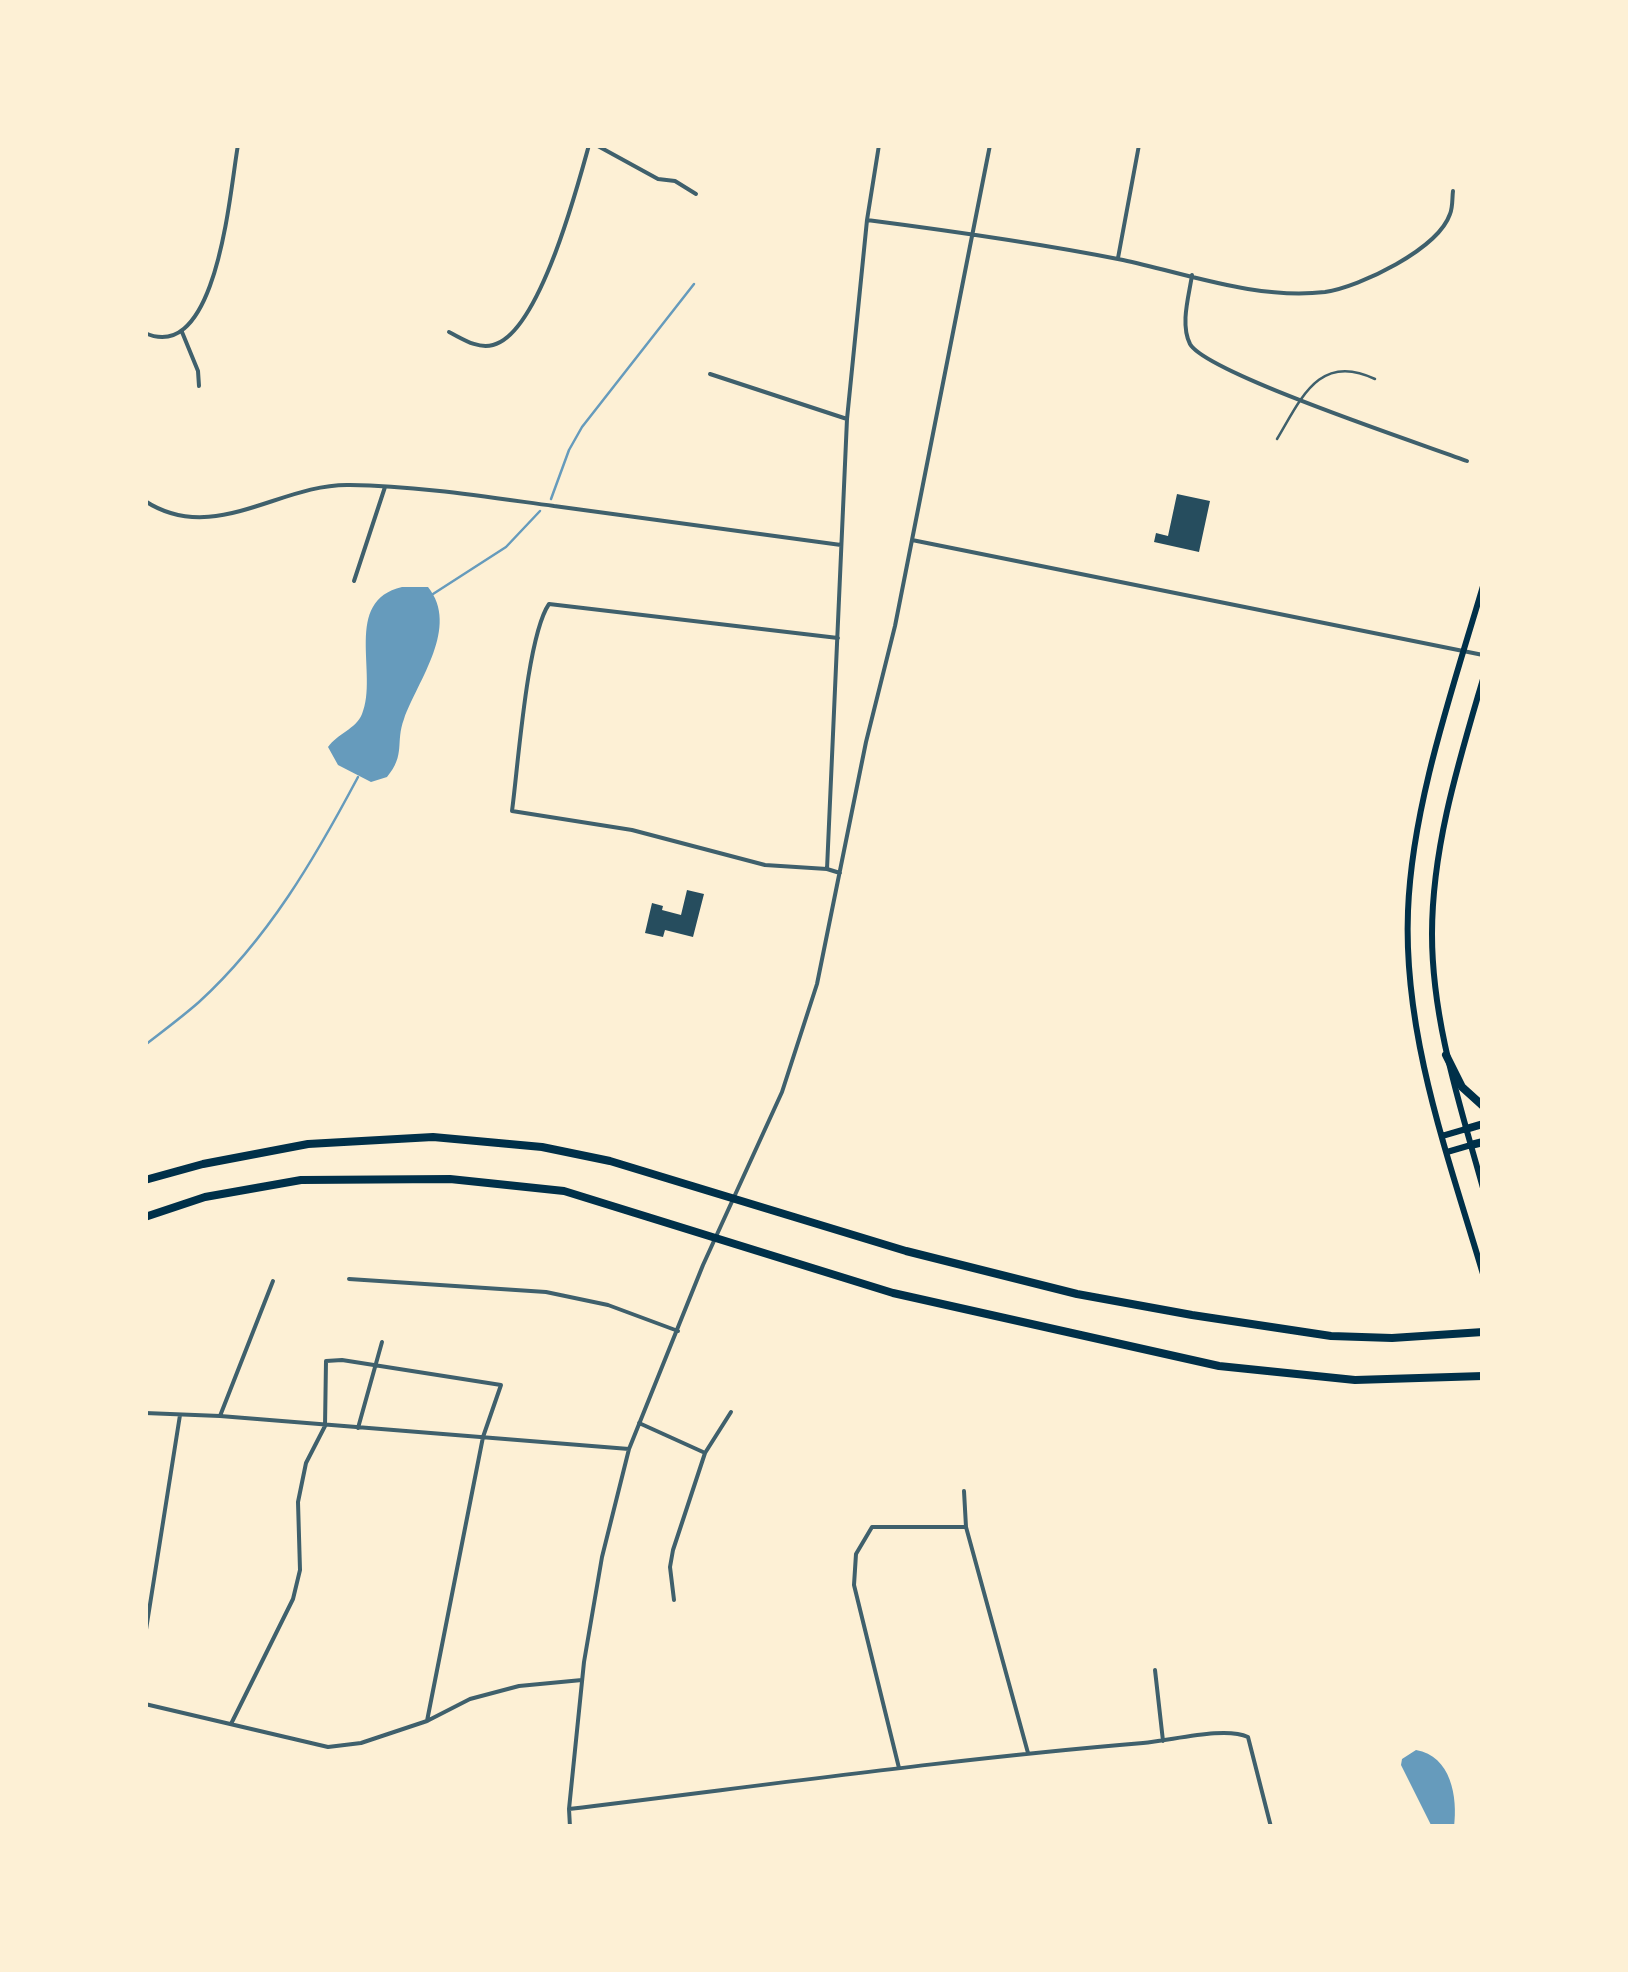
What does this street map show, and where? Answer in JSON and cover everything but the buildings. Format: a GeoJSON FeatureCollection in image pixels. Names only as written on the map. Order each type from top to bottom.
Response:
{"type":"FeatureCollection","features":[{"type":"Feature","properties":{"kind":"highway"},"geometry":{"type":"LineString","coordinates":[[1483,586],[1414,845],[1408,913],[1408,955],[1419,1042],[1483,1274]]}},
{"type":"Feature","properties":{"kind":"highway"},"geometry":{"type":"LineString","coordinates":[[1483,679],[1458,766],[1432,921],[1435,982],[1446,1055],[1483,1188]]}},
{"type":"Feature","properties":{"kind":"highway"},"geometry":{"type":"LineString","coordinates":[[1446,1055],[1462,1087],[1483,1106]]}},
{"type":"Feature","properties":{"kind":"highway"},"geometry":{"type":"LineString","coordinates":[[1442,1136],[1483,1124]]}},
{"type":"Feature","properties":{"kind":"highway"},"geometry":{"type":"LineString","coordinates":[[145,1180],[203,1164],[308,1144],[433,1138],[542,1146],[610,1161],[906,1251],[1061,1291],[1331,1336],[1392,1338],[1483,1332]]}},
{"type":"Feature","properties":{"kind":"highway"},"geometry":{"type":"LineString","coordinates":[[1447,1152],[1483,1142]]}},
{"type":"Feature","properties":{"kind":"highway"},"geometry":{"type":"LineString","coordinates":[[145,1217],[206,1198],[300,1180],[450,1179],[564,1191],[893,1293],[1220,1366],[1355,1380],[1483,1376]]}},
{"type":"Feature","properties":{"kind":"street"},"geometry":{"type":"LineString","coordinates":[[145,334],[162,338],[182,332],[200,314],[211,285],[238,145]]}},
{"type":"Feature","properties":{"kind":"street"},"geometry":{"type":"LineString","coordinates":[[449,332],[474,345],[492,346],[508,338],[526,314],[556,251],[593,145],[658,179],[676,181],[696,194]]}},
{"type":"Feature","properties":{"kind":"street"},"geometry":{"type":"LineString","coordinates":[[827,869],[846,419],[879,145]]}},
{"type":"Feature","properties":{"kind":"street"},"geometry":{"type":"LineString","coordinates":[[570,1827],[582,1680],[602,1557],[629,1449],[704,1265],[782,1092],[817,984],[912,540],[990,145]]}},
{"type":"Feature","properties":{"kind":"street"},"geometry":{"type":"LineString","coordinates":[[1118,259],[1139,145]]}},
{"type":"Feature","properties":{"kind":"street"},"geometry":{"type":"LineString","coordinates":[[867,220],[1118,259],[1222,284],[1298,293],[1324,292],[1373,279],[1398,262],[1442,227],[1451,212],[1453,191]]}},
{"type":"Feature","properties":{"kind":"street"},"geometry":{"type":"LineString","coordinates":[[1192,275],[1186,329],[1196,352],[1300,400],[1468,461]]}},
{"type":"Feature","properties":{"kind":"street"},"geometry":{"type":"LineString","coordinates":[[182,332],[198,371],[199,386]]}},
{"type":"Feature","properties":{"kind":"street"},"geometry":{"type":"LineString","coordinates":[[710,374],[846,419]]}},
{"type":"Feature","properties":{"kind":"street"},"geometry":{"type":"LineString","coordinates":[[145,501],[156,508],[194,518],[254,510],[317,488],[347,484],[841,545]]}},
{"type":"Feature","properties":{"kind":"street"},"geometry":{"type":"LineString","coordinates":[[354,581],[385,487]]}},
{"type":"Feature","properties":{"kind":"street"},"geometry":{"type":"LineString","coordinates":[[912,540],[1483,655]]}},
{"type":"Feature","properties":{"kind":"street"},"geometry":{"type":"LineString","coordinates":[[838,638],[548,604],[532,661],[512,811],[632,830],[765,865],[840,873]]}},
{"type":"Feature","properties":{"kind":"street"},"geometry":{"type":"LineString","coordinates":[[349,1280],[546,1292],[608,1305],[678,1331]]}},
{"type":"Feature","properties":{"kind":"street"},"geometry":{"type":"LineString","coordinates":[[220,1416],[273,1281]]}},
{"type":"Feature","properties":{"kind":"street"},"geometry":{"type":"LineString","coordinates":[[358,1428],[382,1342]]}},
{"type":"Feature","properties":{"kind":"street"},"geometry":{"type":"LineString","coordinates":[[231,1724],[293,1599],[300,1570],[298,1502],[306,1463],[324,1426],[326,1361],[376,1364],[501,1385],[483,1437],[427,1721]]}},
{"type":"Feature","properties":{"kind":"street"},"geometry":{"type":"LineString","coordinates":[[674,1600],[670,1566],[673,1550],[705,1453],[732,1412]]}},
{"type":"Feature","properties":{"kind":"street"},"geometry":{"type":"LineString","coordinates":[[145,1413],[629,1449]]}},
{"type":"Feature","properties":{"kind":"street"},"geometry":{"type":"LineString","coordinates":[[145,1636],[180,1415]]}},
{"type":"Feature","properties":{"kind":"street"},"geometry":{"type":"LineString","coordinates":[[639,1423],[705,1453]]}},
{"type":"Feature","properties":{"kind":"street"},"geometry":{"type":"LineString","coordinates":[[964,1491],[966,1528],[1028,1753]]}},
{"type":"Feature","properties":{"kind":"street"},"geometry":{"type":"LineString","coordinates":[[900,1768],[854,1585],[856,1554],[872,1527],[966,1528]]}},
{"type":"Feature","properties":{"kind":"street"},"geometry":{"type":"LineString","coordinates":[[1155,1670],[1163,1741]]}},
{"type":"Feature","properties":{"kind":"street"},"geometry":{"type":"LineString","coordinates":[[145,1704],[328,1747],[360,1743],[427,1721],[470,1699],[519,1686],[582,1680]]}},
{"type":"Feature","properties":{"kind":"street"},"geometry":{"type":"LineString","coordinates":[[569,1809],[1221,1733],[1248,1737],[1271,1827]]}},
{"type":"Feature","properties":{"kind":"lane"},"geometry":{"type":"LineString","coordinates":[[1276,439],[1310,387],[1328,373],[1359,371],[1375,379]]}},
{"type":"Feature","properties":{"kind":"water"},"geometry":{"type":"Polygon","coordinates":[[[402,587],[428,587],[437,603],[438,636],[401,727],[396,762],[387,777],[371,782],[338,765],[328,747],[362,714],[366,698],[367,623],[373,607],[384,595],[402,587]]]}},
{"type":"Feature","properties":{"kind":"water"},"geometry":{"type":"Polygon","coordinates":[[[1416,1750],[1437,1760],[1450,1780],[1455,1803],[1454,1827],[1432,1827],[1401,1765],[1402,1759],[1416,1750]]]}},
{"type":"Feature","properties":{"kind":"waterway"},"geometry":{"type":"LineString","coordinates":[[551,499],[582,427],[694,284]]}},
{"type":"Feature","properties":{"kind":"waterway"},"geometry":{"type":"LineString","coordinates":[[433,594],[506,547],[540,511]]}},
{"type":"Feature","properties":{"kind":"waterway"},"geometry":{"type":"LineString","coordinates":[[145,1045],[199,1002],[247,952],[307,867],[358,777]]}}]}
